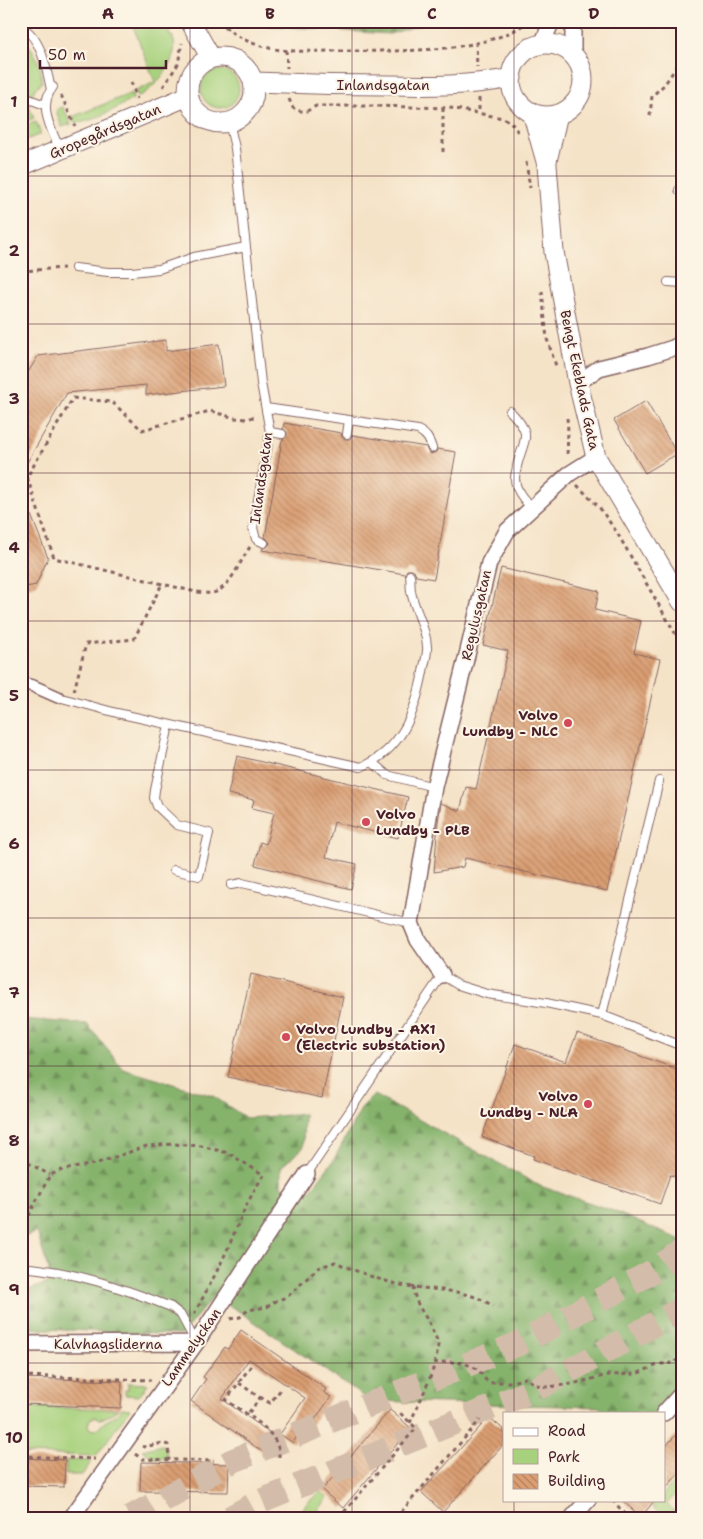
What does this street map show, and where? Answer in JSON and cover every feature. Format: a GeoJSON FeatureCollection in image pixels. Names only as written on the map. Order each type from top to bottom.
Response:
{"type":"FeatureCollection","features":[{"type":"Feature","properties":{"kind":"street"},"geometry":{"type":"LineString","coordinates":[[542,44],[552,21]]}},
{"type":"Feature","properties":{"kind":"street"},"geometry":{"type":"LineString","coordinates":[[573,21],[573,55]]}},
{"type":"Feature","properties":{"kind":"street"},"geometry":{"type":"LineString","coordinates":[[185,29],[211,58]]}},
{"type":"Feature","properties":{"kind":"street"},"geometry":{"type":"LineString","coordinates":[[542,44],[559,46],[573,55],[580,65],[583,77],[582,89],[577,100],[569,108],[558,114],[547,116],[525,108],[518,100],[513,89],[512,78],[514,66],[521,56],[531,48],[542,44]]}},
{"type":"Feature","properties":{"kind":"street"},"geometry":{"type":"LineString","coordinates":[[224,56],[238,61],[248,70],[254,82],[254,97],[248,110],[239,118],[229,122],[213,122],[203,118],[192,106],[188,96],[188,82],[194,70],[204,61],[211,58],[224,56]]}},
{"type":"Feature","properties":{"kind":"street","name":"Inlandsgatan"},"geometry":{"type":"LineString","coordinates":[[254,82],[448,86],[512,78]]}},
{"type":"Feature","properties":{"kind":"street","name":"Gropegårdsgatan"},"geometry":{"type":"LineString","coordinates":[[21,166],[188,96]]}},
{"type":"Feature","properties":{"kind":"street","name":"Bengt Ekeblads Gata"},"geometry":{"type":"LineString","coordinates":[[532,112],[546,165],[554,252],[578,383],[596,458],[682,602]]}},
{"type":"Feature","properties":{"kind":"street","name":"Bengt Ekeblads Gata"},"geometry":{"type":"LineString","coordinates":[[546,165],[558,114]]}},
{"type":"Feature","properties":{"kind":"street"},"geometry":{"type":"LineString","coordinates":[[578,383],[600,368],[648,356],[682,343]]}},
{"type":"Feature","properties":{"kind":"street","name":"Regulusgatan"},"geometry":{"type":"LineString","coordinates":[[411,923],[434,787],[489,563],[506,531],[569,474],[596,458]]}},
{"type":"Feature","properties":{"kind":"street"},"geometry":{"type":"LineString","coordinates":[[21,683],[58,697]]}},
{"type":"Feature","properties":{"kind":"street"},"geometry":{"type":"LineString","coordinates":[[411,923],[418,940],[442,975]]}},
{"type":"Feature","properties":{"kind":"street","name":"Lammelyckan"},"geometry":{"type":"LineString","coordinates":[[71,1518],[196,1343],[307,1174]]}},
{"type":"Feature","properties":{"kind":"street","name":"Kalvhagsliderna"},"geometry":{"type":"LineString","coordinates":[[21,1344],[196,1343]]}},
{"type":"Feature","properties":{"kind":"street"},"geometry":{"type":"LineString","coordinates":[[665,1412],[681,1394]]}},
{"type":"Feature","properties":{"kind":"street"},"geometry":{"type":"LineString","coordinates":[[572,1518],[586,1502]]}},
{"type":"Feature","properties":{"kind":"lane"},"geometry":{"type":"LineString","coordinates":[[21,27],[32,35],[40,50],[52,88],[45,105],[51,129],[60,150]]}},
{"type":"Feature","properties":{"kind":"lane"},"geometry":{"type":"LineString","coordinates":[[21,96],[45,105]]}},
{"type":"Feature","properties":{"kind":"lane","name":"Inlandsgatan"},"geometry":{"type":"LineString","coordinates":[[229,122],[235,148],[261,383],[270,432],[253,528],[256,539],[264,543]]}},
{"type":"Feature","properties":{"kind":"lane"},"geometry":{"type":"LineString","coordinates":[[75,268],[108,272],[159,269],[194,257],[246,247]]}},
{"type":"Feature","properties":{"kind":"lane"},"geometry":{"type":"LineString","coordinates":[[668,282],[682,283]]}},
{"type":"Feature","properties":{"kind":"lane"},"geometry":{"type":"LineString","coordinates":[[266,408],[418,430],[429,439],[432,448]]}},
{"type":"Feature","properties":{"kind":"lane"},"geometry":{"type":"LineString","coordinates":[[510,411],[519,420],[525,431],[525,444],[518,462],[515,478],[519,493],[531,508]]}},
{"type":"Feature","properties":{"kind":"lane"},"geometry":{"type":"LineString","coordinates":[[347,434],[349,420]]}},
{"type":"Feature","properties":{"kind":"lane"},"geometry":{"type":"LineString","coordinates":[[270,432],[282,434]]}},
{"type":"Feature","properties":{"kind":"lane"},"geometry":{"type":"LineString","coordinates":[[58,697],[361,767],[372,762],[391,748],[404,732],[420,687],[427,648],[425,632],[411,592],[410,575]]}},
{"type":"Feature","properties":{"kind":"lane"},"geometry":{"type":"LineString","coordinates":[[169,724],[154,790],[154,798],[157,806],[177,825],[209,833],[199,876],[174,870]]}},
{"type":"Feature","properties":{"kind":"lane"},"geometry":{"type":"LineString","coordinates":[[372,762],[387,775],[434,787]]}},
{"type":"Feature","properties":{"kind":"lane"},"geometry":{"type":"LineString","coordinates":[[602,1015],[659,781]]}},
{"type":"Feature","properties":{"kind":"lane"},"geometry":{"type":"LineString","coordinates":[[231,885],[242,883],[411,923]]}},
{"type":"Feature","properties":{"kind":"lane"},"geometry":{"type":"LineString","coordinates":[[307,1174],[442,975],[458,985],[487,994],[546,1003],[602,1015],[682,1046]]}},
{"type":"Feature","properties":{"kind":"lane"},"geometry":{"type":"LineString","coordinates":[[21,1267],[78,1276],[171,1307],[181,1315],[196,1343]]}},
{"type":"Feature","properties":{"kind":"path"},"geometry":{"type":"LineString","coordinates":[[219,21],[232,33],[266,47],[305,51],[395,51],[447,48],[495,38],[509,34],[528,21]]}},
{"type":"Feature","properties":{"kind":"path"},"geometry":{"type":"LineString","coordinates":[[162,88],[178,64],[185,29]]}},
{"type":"Feature","properties":{"kind":"path"},"geometry":{"type":"LineString","coordinates":[[650,116],[652,96],[664,85],[682,59]]}},
{"type":"Feature","properties":{"kind":"path"},"geometry":{"type":"LineString","coordinates":[[131,82],[138,102],[143,100]]}},
{"type":"Feature","properties":{"kind":"path"},"geometry":{"type":"LineString","coordinates":[[52,88],[61,95],[77,128]]}},
{"type":"Feature","properties":{"kind":"path"},"geometry":{"type":"LineString","coordinates":[[290,101],[293,108],[300,111],[316,106],[375,106],[442,108],[479,113]]}},
{"type":"Feature","properties":{"kind":"path"},"geometry":{"type":"LineString","coordinates":[[442,108],[443,153]]}},
{"type":"Feature","properties":{"kind":"path"},"geometry":{"type":"LineString","coordinates":[[21,271],[75,268]]}},
{"type":"Feature","properties":{"kind":"path"},"geometry":{"type":"LineString","coordinates":[[255,407],[256,416],[247,419],[235,418],[210,411],[142,430],[112,402],[72,398],[27,477],[54,558],[196,592],[214,593],[224,587],[256,539]]}},
{"type":"Feature","properties":{"kind":"path"},"geometry":{"type":"LineString","coordinates":[[71,701],[86,644],[134,639],[162,584]]}},
{"type":"Feature","properties":{"kind":"path"},"geometry":{"type":"LineString","coordinates":[[21,1230],[50,1175],[62,1170],[96,1164],[147,1146],[174,1144],[201,1146],[228,1153],[264,1175],[254,1189],[208,1288],[187,1325]]}},
{"type":"Feature","properties":{"kind":"path"},"geometry":{"type":"LineString","coordinates":[[21,1159],[50,1175]]}},
{"type":"Feature","properties":{"kind":"path"},"geometry":{"type":"LineString","coordinates":[[215,1313],[228,1319],[240,1317],[248,1310],[267,1307],[288,1296],[318,1268],[335,1262],[394,1284],[446,1290],[481,1298],[493,1306]]}},
{"type":"Feature","properties":{"kind":"path"},"geometry":{"type":"LineString","coordinates":[[410,1423],[426,1387],[438,1344],[432,1329],[417,1305],[413,1286]]}},
{"type":"Feature","properties":{"kind":"path"},"geometry":{"type":"LineString","coordinates":[[434,1363],[464,1364],[480,1371],[490,1384],[512,1382],[525,1378],[545,1387],[572,1384],[608,1375],[636,1374],[660,1364],[674,1364],[682,1355]]}},
{"type":"Feature","properties":{"kind":"path"},"geometry":{"type":"LineString","coordinates":[[251,1366],[226,1400],[268,1430],[277,1446],[279,1457]]}},
{"type":"Feature","properties":{"kind":"path"},"geometry":{"type":"LineString","coordinates":[[21,1376],[154,1380]]}},
{"type":"Feature","properties":{"kind":"path"},"geometry":{"type":"LineString","coordinates":[[239,1382],[260,1398],[261,1396],[270,1402],[282,1388]]}},
{"type":"Feature","properties":{"kind":"path"},"geometry":{"type":"LineString","coordinates":[[247,1415],[260,1398]]}},
{"type":"Feature","properties":{"kind":"path"},"geometry":{"type":"LineString","coordinates":[[339,1518],[416,1428],[400,1413]]}},
{"type":"Feature","properties":{"kind":"path"},"geometry":{"type":"LineString","coordinates":[[396,1518],[480,1420]]}},
{"type":"Feature","properties":{"kind":"path"},"geometry":{"type":"LineString","coordinates":[[141,1445],[144,1447],[163,1443],[168,1445],[169,1460]]}},
{"type":"Feature","properties":{"kind":"path"},"geometry":{"type":"LineString","coordinates":[[134,1454],[142,1459],[214,1461]]}},
{"type":"Feature","properties":{"kind":"path"},"geometry":{"type":"LineString","coordinates":[[21,1456],[98,1459]]}},
{"type":"Feature","properties":{"kind":"path"},"geometry":{"type":"LineString","coordinates":[[614,1502],[629,1518]]}},
{"type":"Feature","properties":{"kind":"green space"},"geometry":{"type":"Polygon","coordinates":[[[131,21],[163,21],[174,42],[173,55],[167,69],[159,81],[138,97],[136,91],[155,82],[131,21]]]}},
{"type":"Feature","properties":{"kind":"green space"},"geometry":{"type":"Polygon","coordinates":[[[240,21],[433,21],[390,34],[243,24],[240,21]]]}},
{"type":"Feature","properties":{"kind":"green space"},"geometry":{"type":"Polygon","coordinates":[[[21,37],[34,52],[40,69],[42,83],[36,87],[32,95],[21,90],[21,37]]]}},
{"type":"Feature","properties":{"kind":"green space"},"geometry":{"type":"Polygon","coordinates":[[[220,70],[233,76],[239,89],[233,102],[220,108],[207,102],[201,89],[207,76],[220,70]]]}},
{"type":"Feature","properties":{"kind":"green space"},"geometry":{"type":"Polygon","coordinates":[[[132,93],[133,99],[112,110],[87,121],[74,122],[72,117],[132,93]]]}},
{"type":"Feature","properties":{"kind":"green space"},"geometry":{"type":"Polygon","coordinates":[[[21,103],[28,104],[34,118],[21,123],[21,103]]]}},
{"type":"Feature","properties":{"kind":"green space"},"geometry":{"type":"Polygon","coordinates":[[[63,107],[71,124],[62,127],[56,110],[63,107]]]}},
{"type":"Feature","properties":{"kind":"green space"},"geometry":{"type":"Polygon","coordinates":[[[36,122],[41,134],[21,142],[21,127],[36,122]]]}},
{"type":"Feature","properties":{"kind":"green space"},"geometry":{"type":"Polygon","coordinates":[[[21,1019],[87,1024],[123,1069],[213,1096],[246,1118],[304,1114],[303,1148],[281,1167],[281,1187],[310,1191],[333,1161],[362,1107],[374,1095],[540,1186],[611,1210],[682,1241],[682,1387],[660,1412],[604,1412],[599,1407],[370,1401],[234,1308],[212,1298],[181,1335],[21,1328],[21,1292],[52,1282],[37,1232],[21,1238],[21,1019]]]}},
{"type":"Feature","properties":{"kind":"green space"},"geometry":{"type":"Polygon","coordinates":[[[128,1383],[148,1384],[139,1396],[125,1395],[125,1390],[128,1390],[128,1383]]]}},
{"type":"Feature","properties":{"kind":"green space"},"geometry":{"type":"Polygon","coordinates":[[[21,1407],[118,1409],[99,1420],[95,1417],[90,1419],[88,1425],[93,1430],[98,1429],[103,1423],[117,1415],[122,1408],[130,1409],[96,1456],[21,1454],[21,1407]]]}},
{"type":"Feature","properties":{"kind":"green space"},"geometry":{"type":"Polygon","coordinates":[[[162,1445],[166,1447],[167,1458],[154,1458],[142,1450],[162,1445]]]}},
{"type":"Feature","properties":{"kind":"green space"},"geometry":{"type":"Polygon","coordinates":[[[66,1460],[92,1461],[82,1475],[66,1475],[66,1460]]]}},
{"type":"Feature","properties":{"kind":"green space"},"geometry":{"type":"Polygon","coordinates":[[[682,1473],[682,1487],[667,1504],[678,1515],[675,1518],[661,1518],[662,1515],[652,1507],[656,1502],[666,1502],[666,1491],[682,1473]]]}},
{"type":"Feature","properties":{"kind":"green space"},"geometry":{"type":"Polygon","coordinates":[[[321,1491],[328,1498],[312,1518],[298,1518],[306,1504],[321,1491]]]}},
{"type":"Feature","properties":{"kind":"building"},"geometry":{"type":"Polygon","coordinates":[[[166,340],[166,351],[219,344],[224,386],[146,395],[146,385],[67,393],[21,473],[21,384],[38,356],[166,340]]]}},
{"type":"Feature","properties":{"kind":"building"},"geometry":{"type":"Polygon","coordinates":[[[646,401],[677,454],[645,473],[614,420],[646,401]]]}},
{"type":"Feature","properties":{"kind":"building"},"geometry":{"type":"Polygon","coordinates":[[[284,423],[341,433],[342,437],[346,439],[350,439],[353,435],[426,447],[431,454],[436,452],[437,449],[456,452],[434,579],[416,576],[412,570],[407,570],[405,574],[262,550],[270,543],[265,537],[282,440],[287,435],[287,432],[283,429],[284,423]]]}},
{"type":"Feature","properties":{"kind":"building"},"geometry":{"type":"Polygon","coordinates":[[[21,492],[48,558],[36,585],[21,588],[21,492]]]}},
{"type":"Feature","properties":{"kind":"building","name":"Volvo Lundby - NLC"},"geometry":{"type":"Polygon","coordinates":[[[501,568],[599,591],[595,610],[641,621],[634,653],[660,659],[607,891],[465,858],[463,867],[434,872],[441,803],[460,811],[466,787],[476,789],[508,651],[483,645],[501,568]]]}},
{"type":"Feature","properties":{"kind":"building","name":"Volvo Lundby - PLB"},"geometry":{"type":"Polygon","coordinates":[[[237,756],[408,797],[398,838],[334,822],[326,857],[357,864],[351,889],[255,865],[260,842],[266,844],[274,813],[252,808],[254,800],[228,794],[237,756]]]}},
{"type":"Feature","properties":{"kind":"building","name":"Volvo Lundby - AX1 (Electric substation)"},"geometry":{"type":"Polygon","coordinates":[[[251,974],[343,997],[322,1098],[228,1077],[251,974]]]}},
{"type":"Feature","properties":{"kind":"building","name":"Volvo Lundby - NLA"},"geometry":{"type":"Polygon","coordinates":[[[577,1033],[682,1071],[682,1179],[670,1175],[660,1204],[533,1159],[534,1156],[482,1137],[515,1044],[566,1062],[577,1033]]]}},
{"type":"Feature","properties":{"kind":"building"},"geometry":{"type":"Polygon","coordinates":[[[241,1330],[326,1389],[324,1392],[331,1397],[301,1439],[297,1436],[293,1443],[280,1434],[305,1398],[249,1359],[222,1399],[269,1432],[267,1455],[191,1401],[206,1379],[203,1377],[225,1347],[228,1349],[241,1330]]]}},
{"type":"Feature","properties":{"kind":"building"},"geometry":{"type":"Polygon","coordinates":[[[21,1378],[122,1381],[121,1408],[21,1404],[21,1378]]]}},
{"type":"Feature","properties":{"kind":"building"},"geometry":{"type":"Polygon","coordinates":[[[390,1410],[411,1428],[343,1508],[322,1490],[390,1410]]]}},
{"type":"Feature","properties":{"kind":"building"},"geometry":{"type":"Polygon","coordinates":[[[489,1417],[503,1429],[503,1445],[443,1512],[421,1492],[489,1417]]]}},
{"type":"Feature","properties":{"kind":"building"},"geometry":{"type":"Polygon","coordinates":[[[682,1428],[682,1470],[666,1488],[666,1446],[682,1428]]]}},
{"type":"Feature","properties":{"kind":"building"},"geometry":{"type":"Polygon","coordinates":[[[21,1458],[65,1460],[64,1487],[21,1486],[21,1458]]]}},
{"type":"Feature","properties":{"kind":"building"},"geometry":{"type":"Polygon","coordinates":[[[141,1462],[229,1464],[228,1492],[140,1491],[141,1462]]]}},
{"type":"Feature","properties":{"kind":"building"},"geometry":{"type":"Polygon","coordinates":[[[624,1502],[653,1502],[641,1517],[624,1502]]]}},
{"type":"Feature","properties":{"kind":"tunnel"},"geometry":{"type":"LineString","coordinates":[[130,1518],[232,1461],[520,1343],[652,1272],[682,1251]]}},
{"type":"Feature","properties":{"kind":"tunnel"},"geometry":{"type":"LineString","coordinates":[[230,1518],[257,1503],[536,1389],[682,1309]]}},
{"type":"Feature","properties":{"kind":"place","name":"Volvo Lundby - NLC"},"geometry":{"type":"Point","coordinates":[568,723]}},
{"type":"Feature","properties":{"kind":"place","name":"Volvo Lundby - PLB"},"geometry":{"type":"Point","coordinates":[366,822]}},
{"type":"Feature","properties":{"kind":"place","name":"Volvo Lundby - AX1 (Electric substation)"},"geometry":{"type":"Point","coordinates":[286,1037]}},
{"type":"Feature","properties":{"kind":"place","name":"Volvo Lundby - NLA"},"geometry":{"type":"Point","coordinates":[588,1104]}}]}
